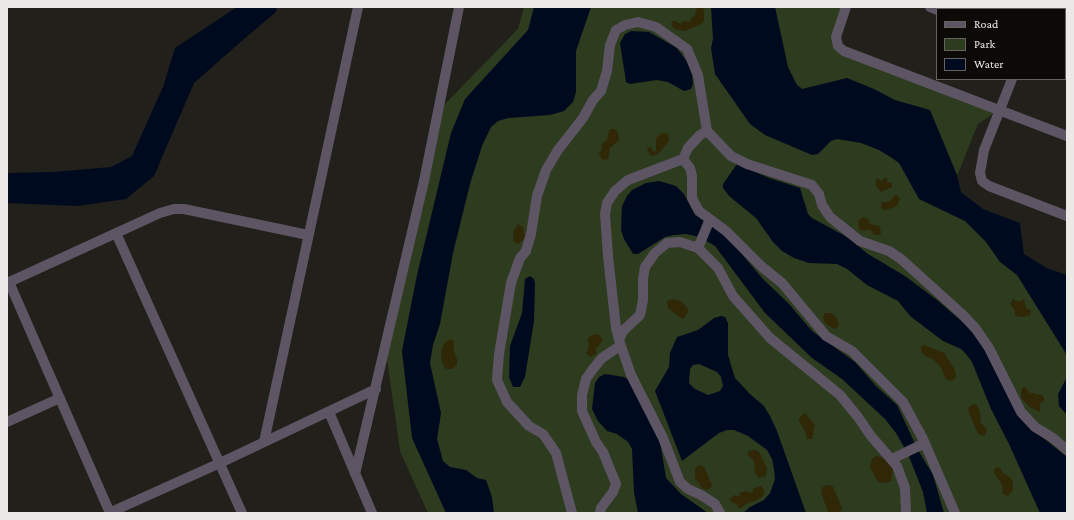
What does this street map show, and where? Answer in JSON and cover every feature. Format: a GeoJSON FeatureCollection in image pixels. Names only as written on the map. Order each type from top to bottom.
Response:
{"type":"FeatureCollection","features":[{"type":"Feature","properties":{"kind":"street"},"geometry":{"type":"LineString","coordinates":[[264,442],[358,7]]}},
{"type":"Feature","properties":{"kind":"street"},"geometry":{"type":"LineString","coordinates":[[355,474],[424,181],[459,7]]}},
{"type":"Feature","properties":{"kind":"street"},"geometry":{"type":"LineString","coordinates":[[846,7],[836,36],[838,46],[844,51],[1067,136]]}},
{"type":"Feature","properties":{"kind":"street"},"geometry":{"type":"LineString","coordinates":[[572,513],[556,453],[543,434],[529,426],[508,402],[497,380],[499,354],[511,283],[520,258],[526,251],[531,234],[536,196],[546,170],[558,150],[583,118],[593,100],[601,91],[608,71],[610,45],[616,30],[625,25],[638,22],[656,27],[687,49],[698,75],[702,109],[708,131],[731,156],[747,164],[812,186],[819,194],[822,205],[830,217],[860,241],[889,250],[948,300],[976,329],[989,348],[1021,412],[1035,427],[1053,438],[1067,450]]}},
{"type":"Feature","properties":{"kind":"street"},"geometry":{"type":"LineString","coordinates":[[1012,80],[984,150],[980,173],[982,181],[989,186],[1067,216]]}},
{"type":"Feature","properties":{"kind":"street"},"geometry":{"type":"LineString","coordinates":[[708,131],[700,135],[688,148],[683,159],[628,180],[615,191],[607,204],[605,214],[612,305],[620,343],[631,375],[663,438],[680,482],[688,489],[715,504],[720,513]]}},
{"type":"Feature","properties":{"kind":"street"},"geometry":{"type":"LineString","coordinates":[[683,159],[690,168],[692,176],[692,198],[698,211],[726,231],[761,266],[782,283],[826,336],[852,351],[903,402],[955,513]]}},
{"type":"Feature","properties":{"kind":"street"},"geometry":{"type":"LineString","coordinates":[[308,235],[184,209],[174,209],[160,213],[8,283],[60,398],[109,513],[220,463],[376,389]]}},
{"type":"Feature","properties":{"kind":"street"},"geometry":{"type":"LineString","coordinates":[[699,247],[709,220]]}},
{"type":"Feature","properties":{"kind":"street"},"geometry":{"type":"LineString","coordinates":[[116,233],[242,513]]}},
{"type":"Feature","properties":{"kind":"street"},"geometry":{"type":"LineString","coordinates":[[600,513],[601,508],[614,492],[616,484],[603,452],[596,442],[582,412],[582,395],[586,380],[602,358],[620,343],[623,331],[640,315],[643,300],[643,279],[645,267],[655,253],[667,244],[680,242],[699,247],[718,268],[733,296],[770,338],[840,395],[871,436],[893,458],[905,488],[906,513]]}},
{"type":"Feature","properties":{"kind":"street"},"geometry":{"type":"LineString","coordinates":[[7,422],[60,398]]}},
{"type":"Feature","properties":{"kind":"street"},"geometry":{"type":"LineString","coordinates":[[329,412],[372,513]]}},
{"type":"Feature","properties":{"kind":"street"},"geometry":{"type":"LineString","coordinates":[[893,458],[924,444]]}},
{"type":"Feature","properties":{"kind":"green space"},"geometry":{"type":"Polygon","coordinates":[[[524,7],[842,7],[834,44],[996,112],[978,124],[957,176],[961,192],[982,209],[1020,223],[1024,254],[1047,268],[1067,275],[1067,513],[428,513],[400,451],[387,359],[442,107],[518,29],[524,7]]]}},
{"type":"Feature","properties":{"kind":"sand"},"geometry":{"type":"Polygon","coordinates":[[[697,7],[703,7],[704,21],[701,24],[685,31],[674,29],[671,23],[673,21],[680,24],[684,21],[690,22],[691,18],[696,15],[695,13],[697,7]]]}},
{"type":"Feature","properties":{"kind":"sand"},"geometry":{"type":"Polygon","coordinates":[[[611,129],[615,129],[618,133],[619,140],[610,148],[608,159],[602,160],[599,153],[602,149],[601,145],[607,140],[611,129]]]}},
{"type":"Feature","properties":{"kind":"sand"},"geometry":{"type":"Polygon","coordinates":[[[662,133],[668,134],[669,141],[658,154],[652,156],[647,149],[650,146],[653,152],[656,151],[656,138],[662,133]]]}},
{"type":"Feature","properties":{"kind":"sand"},"geometry":{"type":"Polygon","coordinates":[[[886,177],[888,182],[892,183],[892,187],[881,192],[876,186],[876,179],[877,178],[881,181],[886,177]]]}},
{"type":"Feature","properties":{"kind":"sand"},"geometry":{"type":"Polygon","coordinates":[[[895,195],[900,198],[897,206],[886,210],[882,209],[882,202],[889,202],[895,195]]]}},
{"type":"Feature","properties":{"kind":"sand"},"geometry":{"type":"Polygon","coordinates":[[[863,217],[868,219],[870,224],[879,226],[881,232],[880,235],[874,235],[870,229],[862,231],[859,228],[858,221],[863,217]]]}},
{"type":"Feature","properties":{"kind":"sand"},"geometry":{"type":"Polygon","coordinates":[[[518,224],[523,227],[525,238],[518,244],[513,241],[513,237],[514,230],[518,224]]]}},
{"type":"Feature","properties":{"kind":"sand"},"geometry":{"type":"Polygon","coordinates":[[[672,299],[681,301],[688,309],[685,317],[682,319],[668,308],[667,301],[672,299]]]}},
{"type":"Feature","properties":{"kind":"sand"},"geometry":{"type":"Polygon","coordinates":[[[1013,299],[1018,302],[1024,299],[1026,308],[1031,311],[1030,315],[1023,317],[1015,316],[1015,311],[1010,304],[1013,299]]]}},
{"type":"Feature","properties":{"kind":"sand"},"geometry":{"type":"Polygon","coordinates":[[[825,313],[831,313],[836,317],[839,323],[838,327],[834,329],[825,323],[823,317],[825,313]]]}},
{"type":"Feature","properties":{"kind":"sand"},"geometry":{"type":"Polygon","coordinates":[[[595,334],[599,335],[603,340],[596,349],[596,354],[590,357],[586,353],[589,347],[588,338],[595,334]]]}},
{"type":"Feature","properties":{"kind":"sand"},"geometry":{"type":"Polygon","coordinates":[[[451,339],[454,341],[454,352],[457,359],[457,365],[452,369],[446,369],[442,362],[441,351],[445,342],[451,339]]]}},
{"type":"Feature","properties":{"kind":"sand"},"geometry":{"type":"Polygon","coordinates":[[[924,345],[944,353],[955,370],[956,377],[953,380],[949,381],[945,378],[942,369],[933,359],[925,356],[921,351],[921,347],[924,345]]]}},
{"type":"Feature","properties":{"kind":"sand"},"geometry":{"type":"Polygon","coordinates":[[[1025,387],[1030,393],[1037,395],[1040,394],[1044,397],[1044,401],[1040,403],[1040,412],[1030,407],[1021,398],[1022,388],[1025,387]]]}},
{"type":"Feature","properties":{"kind":"sand"},"geometry":{"type":"Polygon","coordinates":[[[973,404],[977,405],[981,416],[980,422],[987,429],[984,436],[978,434],[969,413],[968,408],[973,404]]]}},
{"type":"Feature","properties":{"kind":"sand"},"geometry":{"type":"Polygon","coordinates":[[[805,413],[815,425],[812,439],[807,439],[805,431],[799,421],[799,418],[805,413]]]}},
{"type":"Feature","properties":{"kind":"sand"},"geometry":{"type":"Polygon","coordinates":[[[754,450],[759,452],[767,468],[766,476],[759,478],[755,473],[754,461],[747,454],[749,451],[754,450]]]}},
{"type":"Feature","properties":{"kind":"sand"},"geometry":{"type":"Polygon","coordinates":[[[876,456],[884,458],[893,470],[891,481],[886,483],[878,482],[870,467],[872,459],[876,456]]]}},
{"type":"Feature","properties":{"kind":"sand"},"geometry":{"type":"Polygon","coordinates":[[[699,465],[704,467],[712,486],[708,490],[702,488],[695,478],[695,469],[699,465]]]}},
{"type":"Feature","properties":{"kind":"sand"},"geometry":{"type":"Polygon","coordinates":[[[998,467],[1003,473],[1011,478],[1013,483],[1013,490],[1008,496],[1003,494],[1002,485],[994,472],[994,469],[998,467]]]}},
{"type":"Feature","properties":{"kind":"sand"},"geometry":{"type":"Polygon","coordinates":[[[826,485],[833,487],[842,508],[839,513],[828,512],[821,492],[822,488],[826,485]]]}},
{"type":"Feature","properties":{"kind":"sand"},"geometry":{"type":"Polygon","coordinates":[[[761,486],[764,490],[763,496],[755,501],[747,503],[741,508],[738,508],[737,504],[730,501],[730,499],[735,495],[739,497],[740,493],[746,491],[752,493],[754,488],[761,486]]]}},
{"type":"Feature","properties":{"kind":"water"},"geometry":{"type":"Polygon","coordinates":[[[237,7],[277,7],[276,12],[194,83],[154,176],[126,199],[78,206],[7,203],[7,173],[53,172],[111,167],[132,156],[163,87],[175,48],[237,7]]]}},
{"type":"Feature","properties":{"kind":"water"},"geometry":{"type":"Polygon","coordinates":[[[534,7],[591,7],[576,51],[576,92],[573,102],[564,111],[550,115],[508,118],[498,121],[491,127],[482,146],[470,184],[453,253],[440,324],[433,345],[430,363],[441,413],[437,439],[443,461],[450,467],[466,470],[477,478],[486,480],[492,497],[494,513],[446,513],[412,438],[402,351],[417,275],[451,133],[465,99],[528,30],[534,7]]]}},
{"type":"Feature","properties":{"kind":"water"},"geometry":{"type":"Polygon","coordinates":[[[711,7],[775,7],[788,67],[797,85],[802,89],[847,78],[874,89],[895,100],[930,110],[957,175],[961,192],[983,209],[1020,223],[1024,254],[1047,268],[1067,275],[1067,359],[1065,352],[1017,275],[1000,262],[986,242],[965,221],[919,199],[899,163],[879,150],[861,143],[837,139],[831,141],[818,154],[812,155],[765,135],[750,124],[715,74],[711,48],[713,39],[711,7]]]}},
{"type":"Feature","properties":{"kind":"water"},"geometry":{"type":"Polygon","coordinates":[[[631,31],[649,32],[677,48],[687,62],[692,75],[693,84],[691,89],[684,91],[668,82],[657,80],[630,84],[626,82],[620,43],[625,34],[631,31]]]}},
{"type":"Feature","properties":{"kind":"water"},"geometry":{"type":"Polygon","coordinates":[[[737,164],[769,178],[800,188],[808,214],[812,218],[847,237],[868,254],[905,276],[937,300],[967,326],[982,345],[1014,408],[1032,429],[1067,457],[1067,513],[1040,513],[1009,444],[991,409],[972,362],[966,354],[961,349],[943,341],[910,316],[898,301],[867,285],[847,269],[837,264],[809,263],[794,258],[782,251],[773,242],[756,218],[729,196],[723,188],[723,184],[737,164]]]}},
{"type":"Feature","properties":{"kind":"water"},"geometry":{"type":"Polygon","coordinates":[[[659,181],[676,186],[684,194],[695,215],[726,235],[762,278],[789,304],[812,331],[855,362],[876,386],[897,405],[918,450],[933,475],[944,513],[927,513],[923,492],[908,454],[896,433],[885,419],[842,379],[812,358],[765,313],[715,246],[700,237],[686,234],[674,235],[665,237],[638,254],[633,254],[624,239],[621,230],[622,206],[632,190],[646,183],[659,181]]]}},
{"type":"Feature","properties":{"kind":"water"},"geometry":{"type":"Polygon","coordinates":[[[530,276],[534,279],[535,283],[534,321],[525,377],[520,387],[513,387],[509,377],[510,346],[522,313],[525,279],[530,276]]]}},
{"type":"Feature","properties":{"kind":"water"},"geometry":{"type":"Polygon","coordinates":[[[721,316],[725,317],[728,323],[728,355],[735,378],[764,406],[770,416],[777,431],[806,513],[743,513],[750,507],[764,500],[770,493],[775,479],[774,469],[772,459],[767,450],[748,436],[734,430],[727,430],[719,433],[682,461],[655,391],[669,367],[670,353],[677,337],[698,330],[714,318],[721,316]],[[699,364],[693,365],[690,369],[689,383],[695,389],[708,395],[720,391],[723,386],[721,377],[717,372],[699,364]]]}},
{"type":"Feature","properties":{"kind":"water"},"geometry":{"type":"Polygon","coordinates":[[[605,374],[624,377],[632,382],[660,442],[666,478],[681,494],[708,513],[638,513],[634,492],[632,449],[628,442],[617,434],[607,431],[598,421],[592,409],[595,383],[599,377],[605,374]]]}},
{"type":"Feature","properties":{"kind":"water"},"geometry":{"type":"Polygon","coordinates":[[[1067,377],[1067,415],[1059,406],[1058,394],[1067,377]]]}}]}
